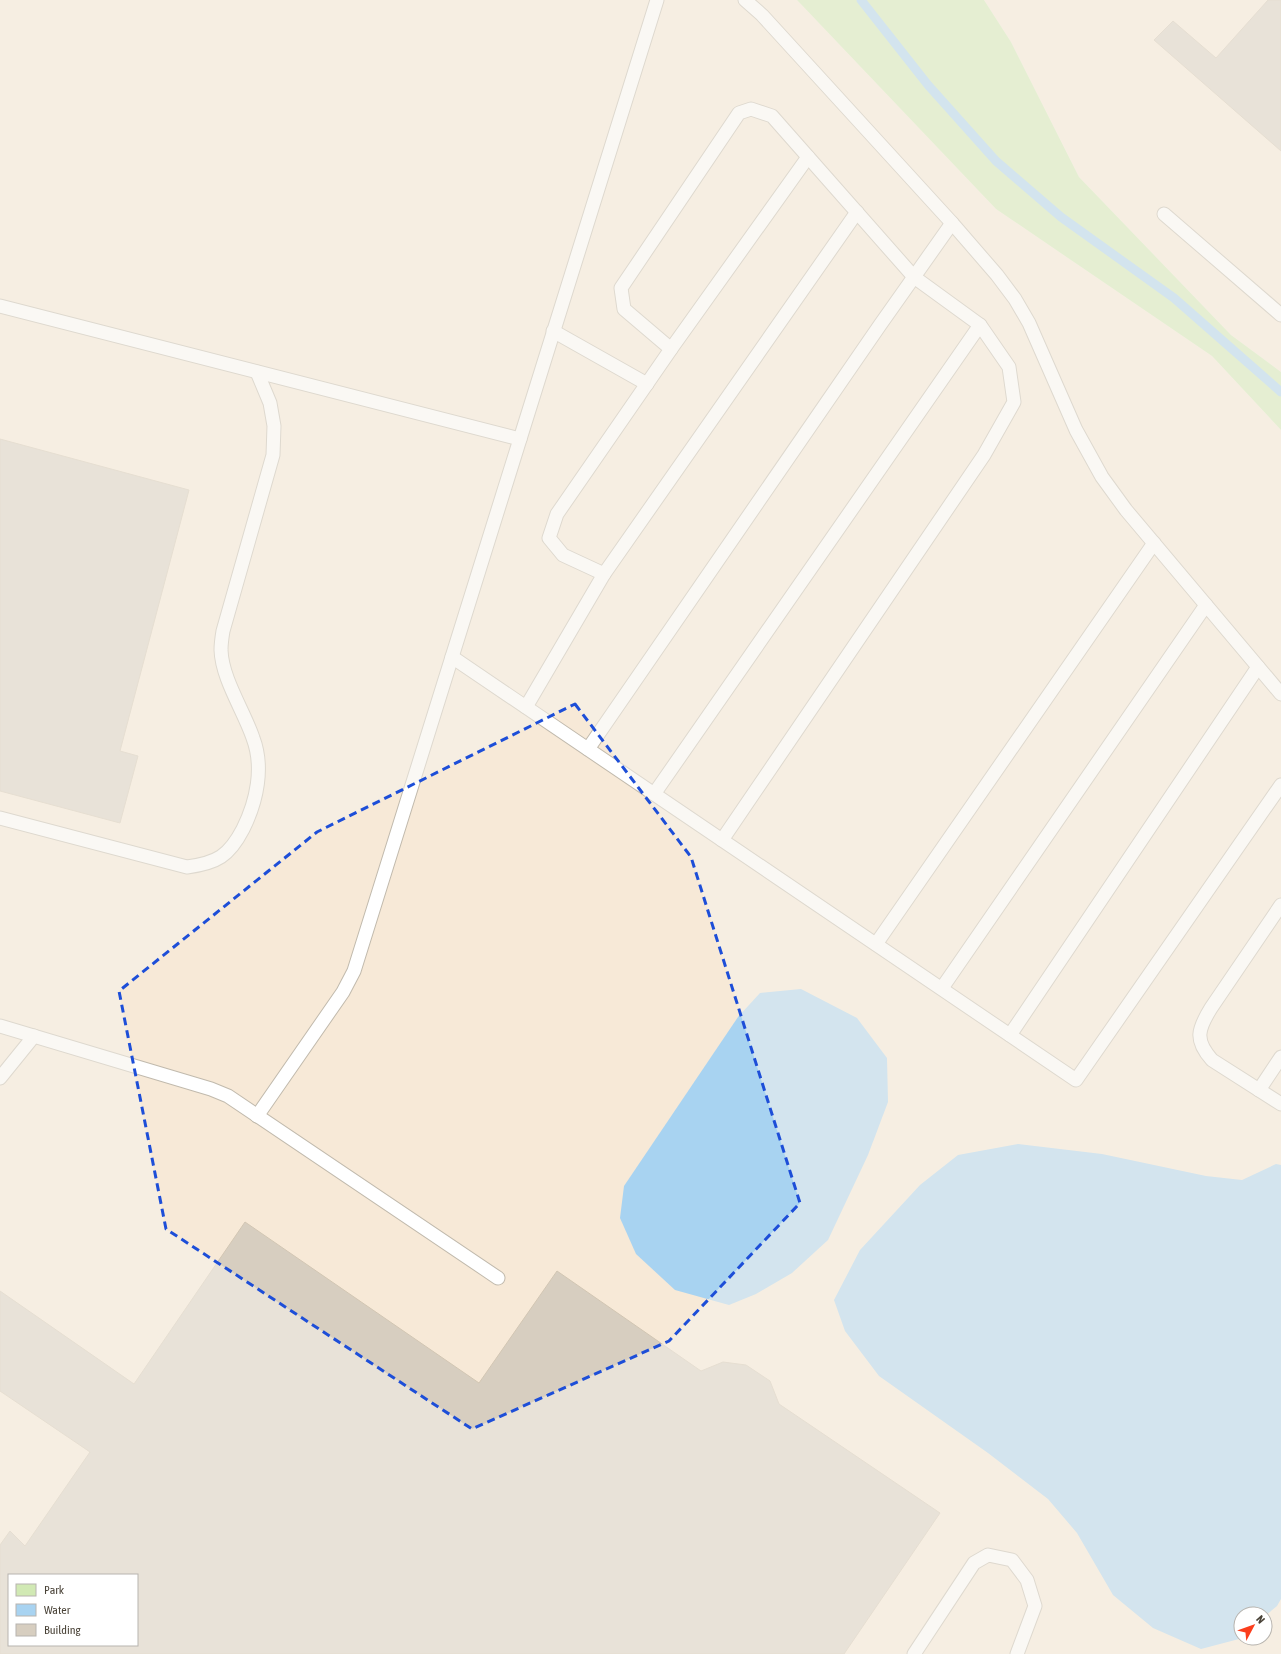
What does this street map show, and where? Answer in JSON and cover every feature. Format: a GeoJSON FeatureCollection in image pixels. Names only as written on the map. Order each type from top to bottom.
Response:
{"type":"FeatureCollection","features":[{"type":"Feature","properties":{"kind":"lane"},"geometry":{"type":"LineString","coordinates":[[257,1116],[343,992],[354,971],[656,0]]}},
{"type":"Feature","properties":{"kind":"lane"},"geometry":{"type":"LineString","coordinates":[[745,0],[762,14],[952,223],[1016,299],[1032,330],[1076,430],[1102,477],[1126,510],[1281,694]]}},
{"type":"Feature","properties":{"kind":"lane"},"geometry":{"type":"LineString","coordinates":[[671,349],[624,309],[621,288],[739,113],[751,109],[772,116],[914,277],[980,326],[1009,367],[1014,402],[984,455],[722,840]]}},
{"type":"Feature","properties":{"kind":"lane"},"geometry":{"type":"LineString","coordinates":[[604,574],[563,556],[549,538],[557,514],[671,349],[808,157]]}},
{"type":"Feature","properties":{"kind":"lane"},"geometry":{"type":"LineString","coordinates":[[526,707],[604,574],[857,212]]}},
{"type":"Feature","properties":{"kind":"lane"},"geometry":{"type":"LineString","coordinates":[[1164,214],[1281,315]]}},
{"type":"Feature","properties":{"kind":"lane"},"geometry":{"type":"LineString","coordinates":[[588,749],[952,223]]}},
{"type":"Feature","properties":{"kind":"lane"},"geometry":{"type":"LineString","coordinates":[[0,306],[520,439]]}},
{"type":"Feature","properties":{"kind":"lane"},"geometry":{"type":"LineString","coordinates":[[654,794],[980,326]]}},
{"type":"Feature","properties":{"kind":"lane"},"geometry":{"type":"LineString","coordinates":[[553,331],[647,384]]}},
{"type":"Feature","properties":{"kind":"lane"},"geometry":{"type":"LineString","coordinates":[[0,818],[186,867],[206,864],[222,856],[236,843],[246,823],[257,792],[259,760],[254,738],[227,676],[221,650],[223,632],[273,455],[274,426],[270,403],[257,372]]}},
{"type":"Feature","properties":{"kind":"lane"},"geometry":{"type":"LineString","coordinates":[[876,944],[1154,543]]}},
{"type":"Feature","properties":{"kind":"lane"},"geometry":{"type":"LineString","coordinates":[[942,988],[1206,605]]}},
{"type":"Feature","properties":{"kind":"lane"},"geometry":{"type":"LineString","coordinates":[[452,657],[1076,1080],[1281,785]]}},
{"type":"Feature","properties":{"kind":"lane"},"geometry":{"type":"LineString","coordinates":[[1010,1035],[1258,667]]}},
{"type":"Feature","properties":{"kind":"lane"},"geometry":{"type":"LineString","coordinates":[[1281,905],[1211,1008],[1199,1030],[1200,1041],[1204,1051],[1212,1060],[1281,1104]]}},
{"type":"Feature","properties":{"kind":"lane"},"geometry":{"type":"LineString","coordinates":[[0,1026],[211,1088],[228,1096],[498,1278]]}},
{"type":"Feature","properties":{"kind":"lane"},"geometry":{"type":"LineString","coordinates":[[0,1078],[34,1036]]}},
{"type":"Feature","properties":{"kind":"lane"},"geometry":{"type":"LineString","coordinates":[[1259,1090],[1281,1057]]}},
{"type":"Feature","properties":{"kind":"lane"},"geometry":{"type":"LineString","coordinates":[[914,1654],[974,1563],[988,1555],[1012,1560],[1027,1580],[1035,1606],[1017,1654]]}},
{"type":"Feature","properties":{"kind":"highlighted area"},"geometry":{"type":"Polygon","coordinates":[[[575,704],[691,857],[800,1203],[669,1341],[472,1429],[166,1229],[119,991],[317,832],[575,704]]]}},
{"type":"Feature","properties":{"kind":"shaded area"},"geometry":{"type":"Polygon","coordinates":[[[0,0],[797,0],[996,209],[1212,356],[1281,430],[1281,1654],[0,1654],[0,0]]]}},
{"type":"Feature","properties":{"kind":"shaded area"},"geometry":{"type":"Polygon","coordinates":[[[984,0],[1281,0],[1281,372],[1231,335],[1079,177],[1011,42],[984,0]]]}},
{"type":"Feature","properties":{"kind":"green space"},"geometry":{"type":"Polygon","coordinates":[[[797,0],[984,0],[1011,42],[1079,177],[1231,335],[1281,372],[1281,430],[1212,356],[996,209],[797,0]]]}},
{"type":"Feature","properties":{"kind":"water"},"geometry":{"type":"Polygon","coordinates":[[[801,989],[857,1018],[887,1058],[888,1102],[868,1155],[828,1240],[792,1273],[756,1294],[729,1305],[675,1290],[636,1254],[620,1218],[624,1186],[738,1017],[760,993],[801,989]]]}},
{"type":"Feature","properties":{"kind":"water"},"geometry":{"type":"Polygon","coordinates":[[[1018,1144],[1102,1154],[1206,1176],[1242,1180],[1276,1164],[1281,1165],[1281,1599],[1273,1609],[1273,1606],[1233,1606],[1233,1641],[1201,1649],[1153,1628],[1113,1595],[1077,1533],[1048,1499],[988,1453],[879,1376],[845,1331],[834,1300],[860,1250],[920,1185],[958,1155],[1018,1144]]]}},
{"type":"Feature","properties":{"kind":"building"},"geometry":{"type":"Polygon","coordinates":[[[1268,0],[1281,0],[1281,151],[1154,40],[1173,21],[1216,58],[1268,0]]]}},
{"type":"Feature","properties":{"kind":"building"},"geometry":{"type":"Polygon","coordinates":[[[0,439],[189,490],[120,751],[138,756],[120,823],[0,791],[0,439]]]}},
{"type":"Feature","properties":{"kind":"building"},"geometry":{"type":"Polygon","coordinates":[[[245,1222],[479,1383],[557,1271],[701,1371],[723,1362],[746,1365],[770,1381],[779,1404],[940,1513],[844,1654],[0,1654],[0,1545],[10,1531],[25,1546],[90,1452],[0,1391],[0,1291],[134,1384],[245,1222]]]}},
{"type":"Feature","properties":{"kind":"waterway"},"geometry":{"type":"LineString","coordinates":[[861,0],[928,85],[996,161],[1061,217],[1174,298],[1281,392]]}}]}
